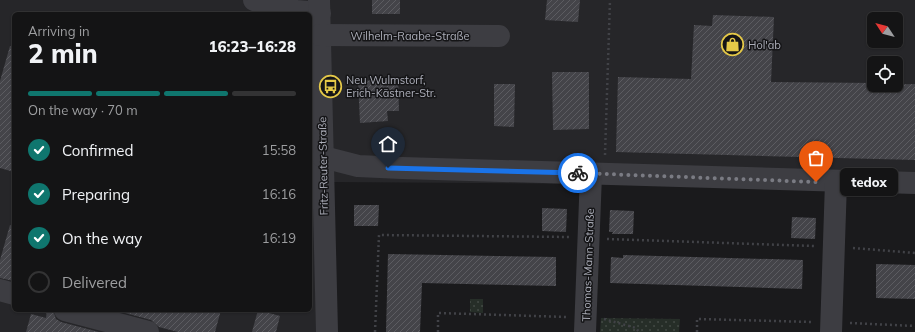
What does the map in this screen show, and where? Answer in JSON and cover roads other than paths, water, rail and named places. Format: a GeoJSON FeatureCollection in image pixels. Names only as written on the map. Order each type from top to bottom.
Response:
{"type":"FeatureCollection","features":[{"type":"Feature","properties":{"kind":"street"},"geometry":{"type":"LineString","coordinates":[[254,0],[296,11],[319,7]]}},
{"type":"Feature","properties":{"kind":"street","name":"Fritz-Reuter-Straße"},"geometry":{"type":"LineString","coordinates":[[319,7],[327,332]]}},
{"type":"Feature","properties":{"kind":"street","name":"Wilhelm-Raabe-Straße"},"geometry":{"type":"LineString","coordinates":[[320,35],[499,36]]}},
{"type":"Feature","properties":{"kind":"street"},"geometry":{"type":"LineString","coordinates":[[322,157],[358,166],[836,182],[915,183]]}},
{"type":"Feature","properties":{"kind":"street","name":"Thomas-Mann-Straße"},"geometry":{"type":"LineString","coordinates":[[585,325],[589,238],[598,174]]}},
{"type":"Feature","properties":{"kind":"street"},"geometry":{"type":"LineString","coordinates":[[831,327],[836,182]]}},
{"type":"Feature","properties":{"kind":"street"},"geometry":{"type":"LineString","coordinates":[[0,290],[12,293]]}},
{"type":"Feature","properties":{"kind":"street"},"geometry":{"type":"LineString","coordinates":[[73,312],[148,332]]}},
{"type":"Feature","properties":{"kind":"place","name":"Hol'ab"},"geometry":{"type":"Point","coordinates":[733,45]}},
{"type":"Feature","properties":{"kind":"place","name":"Neu Wulmstorf, Erich-Kästner-Str."},"geometry":{"type":"Point","coordinates":[331,86]}},
{"type":"Feature","properties":{"kind":"place","name":"tedox"},"geometry":{"type":"Point","coordinates":[816,182]}}]}
